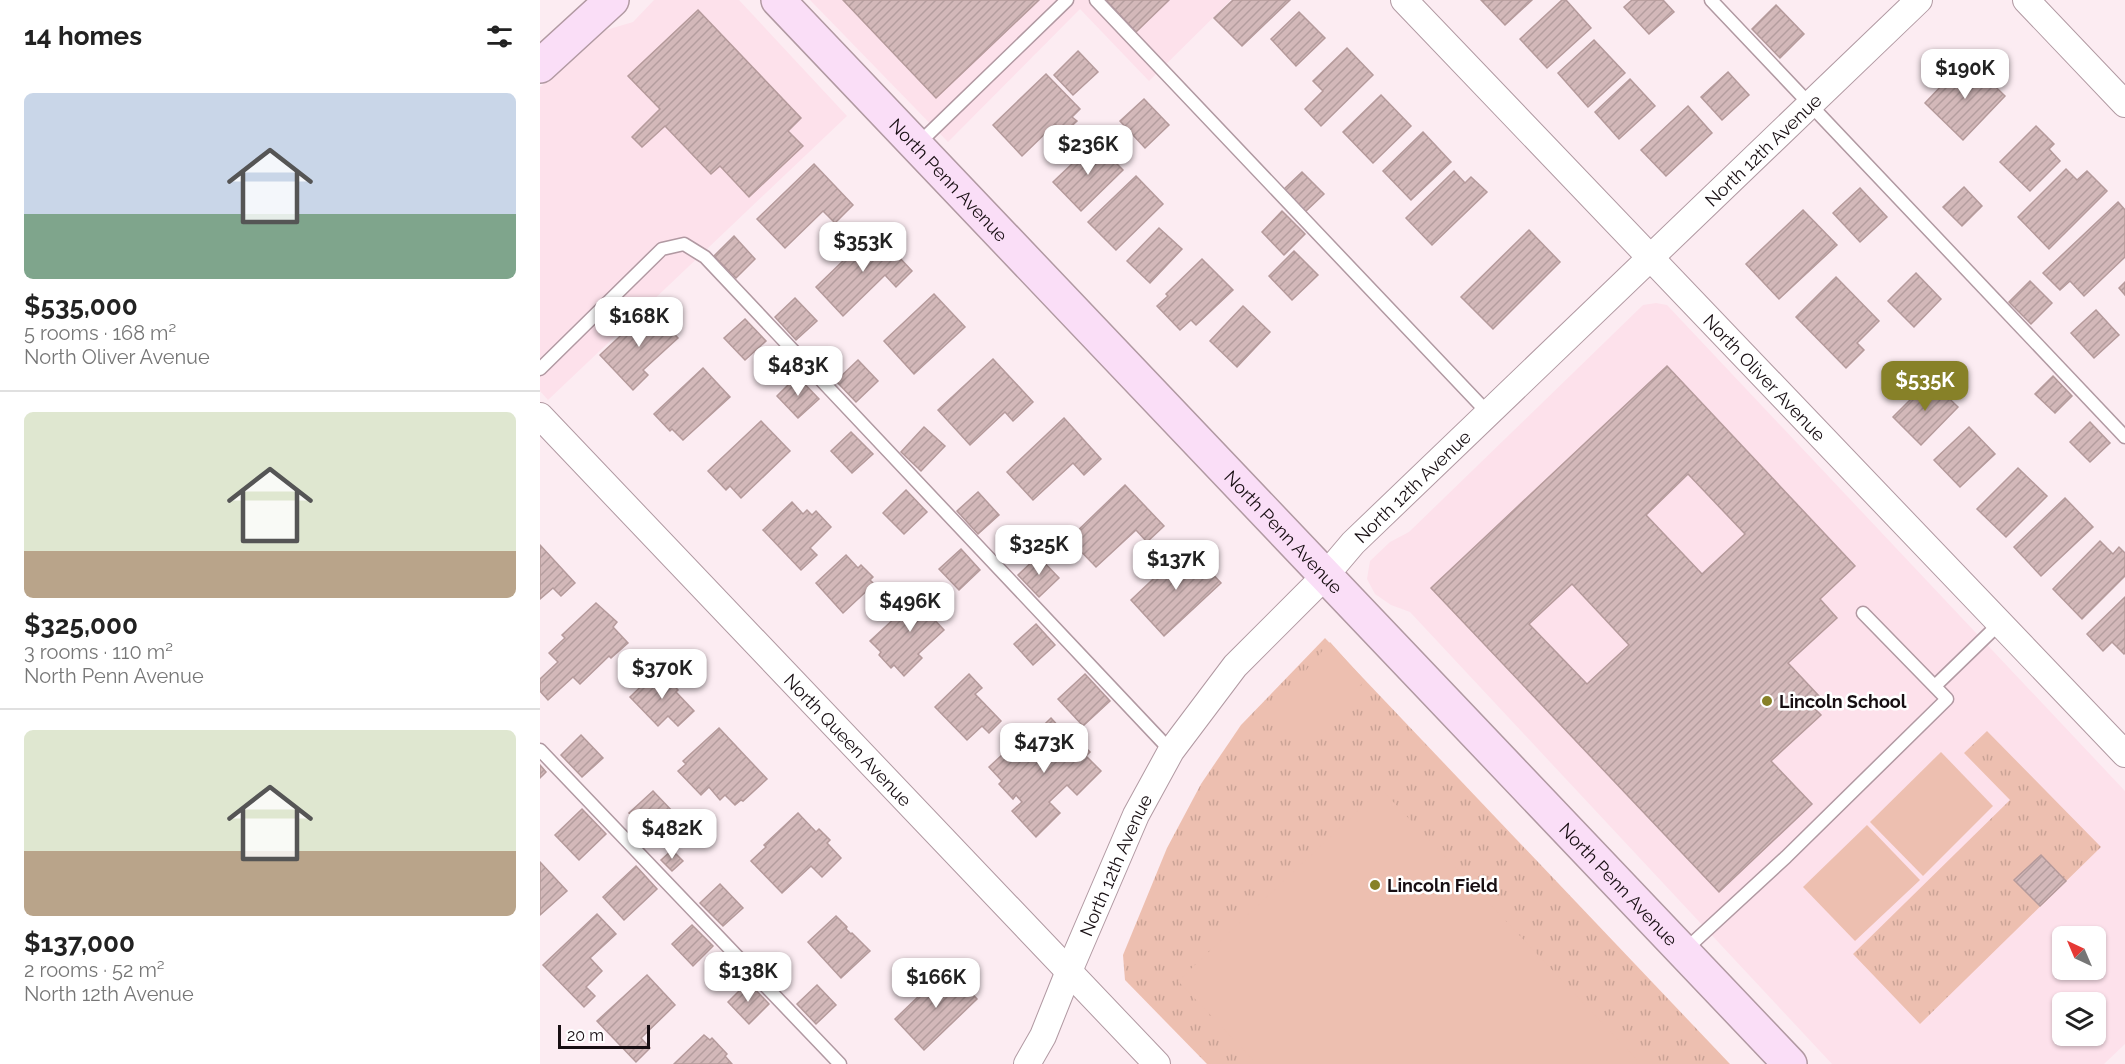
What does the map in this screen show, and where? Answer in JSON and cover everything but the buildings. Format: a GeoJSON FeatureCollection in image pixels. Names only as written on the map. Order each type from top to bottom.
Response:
{"type":"FeatureCollection","features":[{"type":"Feature","properties":{"kind":"main road"},"geometry":{"type":"LineString","coordinates":[[541,62],[612,0]]}},
{"type":"Feature","properties":{"kind":"main road","name":"North Penn Avenue"},"geometry":{"type":"LineString","coordinates":[[778,0],[1790,1064]]}},
{"type":"Feature","properties":{"kind":"street","name":"North Oliver Avenue"},"geometry":{"type":"LineString","coordinates":[[1404,0],[2125,754]]}},
{"type":"Feature","properties":{"kind":"street","name":"North 12th Avenue"},"geometry":{"type":"LineString","coordinates":[[1027,1064],[1043,1036],[1136,815],[1172,751],[1235,666],[1325,576],[1353,543],[1919,0]]}},
{"type":"Feature","properties":{"kind":"street"},"geometry":{"type":"LineString","coordinates":[[2026,0],[2125,104]]}},
{"type":"Feature","properties":{"kind":"street","name":"North Queen Avenue"},"geometry":{"type":"LineString","coordinates":[[540,416],[1157,1064]]}},
{"type":"Feature","properties":{"kind":"lane"},"geometry":{"type":"LineString","coordinates":[[916,146],[1068,0]]}},
{"type":"Feature","properties":{"kind":"lane"},"geometry":{"type":"LineString","coordinates":[[1096,0],[1488,413]]}},
{"type":"Feature","properties":{"kind":"lane"},"geometry":{"type":"LineString","coordinates":[[1711,0],[2125,437]]}},
{"type":"Feature","properties":{"kind":"lane"},"geometry":{"type":"LineString","coordinates":[[540,369],[662,249],[684,244],[705,257],[1172,751]]}},
{"type":"Feature","properties":{"kind":"lane"},"geometry":{"type":"LineString","coordinates":[[1683,952],[1786,857],[1947,699],[1863,613]]}},
{"type":"Feature","properties":{"kind":"lane"},"geometry":{"type":"LineString","coordinates":[[1935,686],[2000,623]]}},
{"type":"Feature","properties":{"kind":"lane"},"geometry":{"type":"LineString","coordinates":[[540,750],[840,1064]]}},
{"type":"Feature","properties":{"kind":"shaded area"},"geometry":{"type":"Polygon","coordinates":[[[654,0],[739,0],[847,116],[548,400],[540,391],[540,87],[596,33],[633,22],[654,0]]]}},
{"type":"Feature","properties":{"kind":"shaded area"},"geometry":{"type":"Polygon","coordinates":[[[810,0],[1231,0],[1149,81],[1080,9],[948,142],[810,0]]]}},
{"type":"Feature","properties":{"kind":"shaded area","name":"Lincoln School"},"geometry":{"type":"Polygon","coordinates":[[[1656,303],[1667,305],[2125,791],[2125,1044],[2104,1064],[1832,1064],[1410,612],[1391,605],[1375,594],[1367,579],[1370,561],[1390,542],[1409,532],[1643,305],[1656,303]]]}},
{"type":"Feature","properties":{"kind":"green space","name":"Lincoln Field"},"geometry":{"type":"Polygon","coordinates":[[[1325,638],[1730,1064],[1207,1064],[1125,980],[1123,955],[1167,848],[1201,784],[1241,725],[1325,638]]]}},
{"type":"Feature","properties":{"kind":"green space"},"geometry":{"type":"Polygon","coordinates":[[[1330,642],[1365,681],[1302,741],[1272,710],[1330,642]]]}},
{"type":"Feature","properties":{"kind":"green space"},"geometry":{"type":"Polygon","coordinates":[[[1987,731],[2101,847],[1920,1024],[1853,954],[2010,800],[1964,753],[1987,731]]]}},
{"type":"Feature","properties":{"kind":"green space"},"geometry":{"type":"Polygon","coordinates":[[[1941,752],[1993,806],[1923,876],[1870,822],[1941,752]]]}},
{"type":"Feature","properties":{"kind":"green space","name":"Lincoln Field"},"geometry":{"type":"Polygon","coordinates":[[[1381,789],[1641,1064],[1257,1064],[1178,981],[1381,789]]]}},
{"type":"Feature","properties":{"kind":"green space"},"geometry":{"type":"Polygon","coordinates":[[[1867,825],[1920,880],[1855,941],[1803,887],[1867,825]]]}},
{"type":"Feature","properties":{"kind":"place","name":"Lincoln School"},"geometry":{"type":"Point","coordinates":[1767,701]}},
{"type":"Feature","properties":{"kind":"place","name":"Lincoln Field"},"geometry":{"type":"Point","coordinates":[1375,885]}}]}
